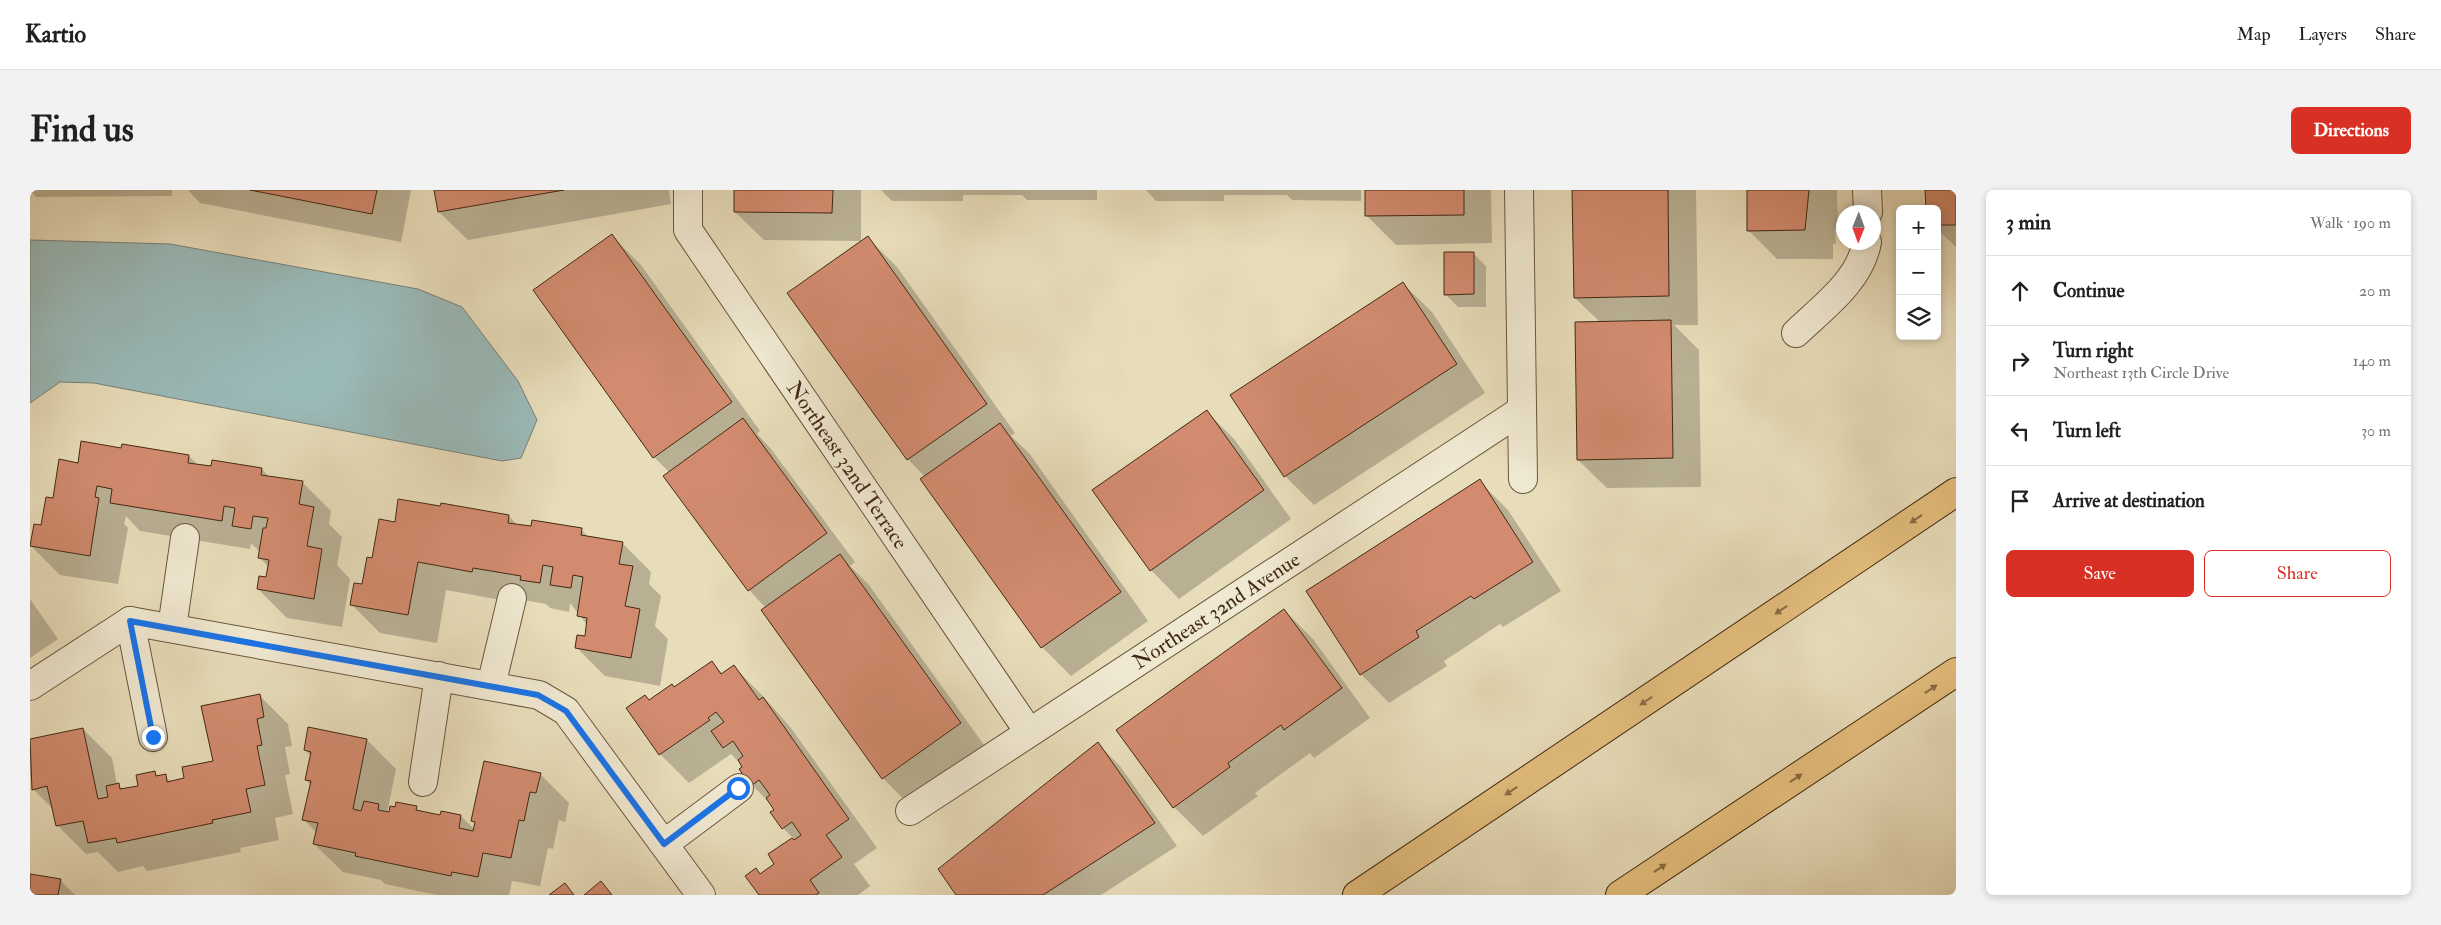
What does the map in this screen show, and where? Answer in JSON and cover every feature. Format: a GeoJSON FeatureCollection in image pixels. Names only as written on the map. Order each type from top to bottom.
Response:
{"type":"FeatureCollection","features":[{"type":"Feature","properties":{"kind":"highway"},"geometry":{"type":"LineString","coordinates":[[1357,895],[1956,492]]}},
{"type":"Feature","properties":{"kind":"highway"},"geometry":{"type":"LineString","coordinates":[[1620,895],[1956,672]]}},
{"type":"Feature","properties":{"kind":"street","name":"Northeast 32nd Terrace"},"geometry":{"type":"LineString","coordinates":[[688,190],[688,230],[1029,732]]}},
{"type":"Feature","properties":{"kind":"street"},"geometry":{"type":"LineString","coordinates":[[1519,190],[1523,479]]}},
{"type":"Feature","properties":{"kind":"street"},"geometry":{"type":"LineString","coordinates":[[1867,190],[1868,205]]}},
{"type":"Feature","properties":{"kind":"street"},"geometry":{"type":"LineString","coordinates":[[1796,333],[1840,291],[1853,274],[1864,255],[1865,250]]}},
{"type":"Feature","properties":{"kind":"street","name":"Northeast 32nd Avenue"},"geometry":{"type":"LineString","coordinates":[[910,811],[1522,410]]}},
{"type":"Feature","properties":{"kind":"street"},"geometry":{"type":"LineString","coordinates":[[172,628],[185,538]]}},
{"type":"Feature","properties":{"kind":"street"},"geometry":{"type":"LineString","coordinates":[[491,686],[512,598]]}},
{"type":"Feature","properties":{"kind":"street"},"geometry":{"type":"LineString","coordinates":[[130,621],[153,737]]}},
{"type":"Feature","properties":{"kind":"street"},"geometry":{"type":"LineString","coordinates":[[30,686],[130,621],[538,695],[566,711],[701,895]]}},
{"type":"Feature","properties":{"kind":"street"},"geometry":{"type":"LineString","coordinates":[[423,782],[439,676]]}},
{"type":"Feature","properties":{"kind":"street"},"geometry":{"type":"LineString","coordinates":[[664,844],[738,788]]}},
{"type":"Feature","properties":{"kind":"water"},"geometry":{"type":"Polygon","coordinates":[[[30,240],[170,244],[418,289],[462,307],[518,381],[537,420],[521,458],[502,461],[94,383],[60,382],[30,403],[30,240]]]}},
{"type":"Feature","properties":{"kind":"building"},"geometry":{"type":"Polygon","coordinates":[[[250,190],[377,190],[372,214],[250,190]]]}},
{"type":"Feature","properties":{"kind":"building"},"geometry":{"type":"Polygon","coordinates":[[[434,190],[564,190],[438,212],[434,190]]]}},
{"type":"Feature","properties":{"kind":"building"},"geometry":{"type":"Polygon","coordinates":[[[734,190],[833,190],[832,213],[734,212],[734,190]]]}},
{"type":"Feature","properties":{"kind":"building"},"geometry":{"type":"Polygon","coordinates":[[[1365,190],[1464,190],[1464,215],[1365,216],[1365,190]]]}},
{"type":"Feature","properties":{"kind":"building"},"geometry":{"type":"Polygon","coordinates":[[[1572,190],[1668,190],[1669,296],[1574,298],[1572,190]]]}},
{"type":"Feature","properties":{"kind":"building"},"geometry":{"type":"Polygon","coordinates":[[[1747,190],[1809,190],[1805,230],[1747,231],[1747,190]]]}},
{"type":"Feature","properties":{"kind":"building"},"geometry":{"type":"Polygon","coordinates":[[[1925,190],[1956,190],[1956,225],[1941,225],[1941,205],[1926,205],[1925,190]]]}},
{"type":"Feature","properties":{"kind":"building"},"geometry":{"type":"Polygon","coordinates":[[[612,234],[732,402],[653,458],[533,290],[612,234]]]}},
{"type":"Feature","properties":{"kind":"building"},"geometry":{"type":"Polygon","coordinates":[[[868,236],[987,404],[907,460],[787,293],[868,236]]]}},
{"type":"Feature","properties":{"kind":"building"},"geometry":{"type":"Polygon","coordinates":[[[1444,252],[1474,252],[1474,294],[1444,295],[1444,252]]]}},
{"type":"Feature","properties":{"kind":"building"},"geometry":{"type":"Polygon","coordinates":[[[1403,282],[1457,364],[1284,477],[1230,395],[1403,282]]]}},
{"type":"Feature","properties":{"kind":"building"},"geometry":{"type":"Polygon","coordinates":[[[1671,320],[1673,458],[1577,460],[1575,322],[1671,320]]]}},
{"type":"Feature","properties":{"kind":"building"},"geometry":{"type":"Polygon","coordinates":[[[1207,410],[1264,490],[1150,571],[1092,490],[1207,410]]]}},
{"type":"Feature","properties":{"kind":"building"},"geometry":{"type":"Polygon","coordinates":[[[743,418],[827,533],[748,591],[663,476],[743,418]]]}},
{"type":"Feature","properties":{"kind":"building"},"geometry":{"type":"Polygon","coordinates":[[[1000,423],[1121,592],[1041,648],[920,479],[1000,423]]]}},
{"type":"Feature","properties":{"kind":"building"},"geometry":{"type":"Polygon","coordinates":[[[81,441],[121,448],[122,444],[189,455],[188,463],[211,466],[212,460],[262,468],[261,475],[303,481],[299,504],[314,507],[307,546],[322,549],[314,599],[257,589],[259,576],[266,577],[269,560],[258,558],[263,528],[266,528],[268,518],[253,516],[251,529],[232,526],[235,508],[224,506],[222,521],[110,503],[112,489],[97,486],[95,497],[99,498],[90,556],[30,546],[34,524],[41,525],[46,497],[53,498],[59,459],[78,463],[81,441]]]}},
{"type":"Feature","properties":{"kind":"building"},"geometry":{"type":"Polygon","coordinates":[[[1480,479],[1533,562],[1474,599],[1471,596],[1416,631],[1419,637],[1360,675],[1306,591],[1480,479]]]}},
{"type":"Feature","properties":{"kind":"building"},"geometry":{"type":"Polygon","coordinates":[[[398,499],[440,506],[441,503],[509,515],[508,523],[531,526],[532,520],[582,528],[581,535],[623,542],[619,564],[633,566],[625,606],[640,609],[631,658],[575,648],[577,635],[585,636],[587,618],[577,616],[583,577],[573,575],[571,588],[550,585],[553,567],[543,565],[540,583],[520,580],[521,576],[473,568],[472,572],[418,562],[408,615],[350,605],[354,583],[362,584],[367,557],[372,558],[379,519],[395,522],[398,499]]]}},
{"type":"Feature","properties":{"kind":"building"},"geometry":{"type":"Polygon","coordinates":[[[840,554],[961,723],[882,779],[761,610],[840,554]]]}},
{"type":"Feature","properties":{"kind":"building"},"geometry":{"type":"Polygon","coordinates":[[[1284,609],[1342,688],[1284,730],[1281,725],[1228,763],[1230,767],[1173,808],[1116,730],[1284,609]]]}},
{"type":"Feature","properties":{"kind":"building"},"geometry":{"type":"Polygon","coordinates":[[[712,661],[721,674],[734,665],[759,700],[763,697],[849,819],[826,835],[842,857],[810,880],[819,893],[816,895],[759,895],[745,876],[756,868],[760,874],[774,864],[768,854],[792,838],[794,840],[801,835],[792,822],[782,829],[770,812],[774,810],[766,798],[770,795],[759,780],[751,786],[739,769],[742,767],[738,760],[743,756],[733,741],[723,748],[711,731],[724,722],[716,712],[708,718],[710,720],[659,755],[626,708],[645,695],[649,700],[672,684],[674,687],[712,661]]]}},
{"type":"Feature","properties":{"kind":"building"},"geometry":{"type":"Polygon","coordinates":[[[260,694],[264,717],[257,719],[262,745],[257,746],[265,785],[246,789],[251,812],[212,820],[213,823],[117,843],[116,838],[88,843],[83,821],[56,826],[47,786],[32,790],[30,739],[83,728],[98,799],[108,797],[106,786],[119,783],[120,789],[138,786],[136,775],[155,771],[156,776],[166,774],[167,782],[184,778],[182,767],[213,761],[201,706],[260,694]]]}},
{"type":"Feature","properties":{"kind":"building"},"geometry":{"type":"Polygon","coordinates":[[[308,727],[367,739],[353,809],[361,811],[364,801],[379,804],[378,810],[389,812],[390,806],[395,807],[396,802],[417,806],[416,810],[440,815],[441,811],[461,815],[459,828],[473,831],[475,822],[471,821],[484,761],[541,773],[536,793],[530,792],[524,821],[519,820],[511,858],[483,853],[478,877],[452,872],[451,876],[355,856],[356,853],[313,844],[318,823],[302,820],[311,781],[305,780],[311,752],[304,750],[308,727]]]}},
{"type":"Feature","properties":{"kind":"building"},"geometry":{"type":"Polygon","coordinates":[[[1098,742],[1155,823],[1043,895],[956,895],[938,869],[1098,742]]]}},
{"type":"Feature","properties":{"kind":"building"},"geometry":{"type":"Polygon","coordinates":[[[30,874],[61,879],[58,895],[30,895],[30,874]]]}},
{"type":"Feature","properties":{"kind":"building"},"geometry":{"type":"Polygon","coordinates":[[[601,881],[612,895],[584,895],[601,881]]]}},
{"type":"Feature","properties":{"kind":"building"},"geometry":{"type":"Polygon","coordinates":[[[565,883],[574,895],[549,895],[565,883]]]}},
{"type":"Feature","properties":{"kind":"route"},"geometry":{"type":"LineString","coordinates":[[153,737],[130,621],[538,695],[566,711],[664,844],[738,788]]}}]}
